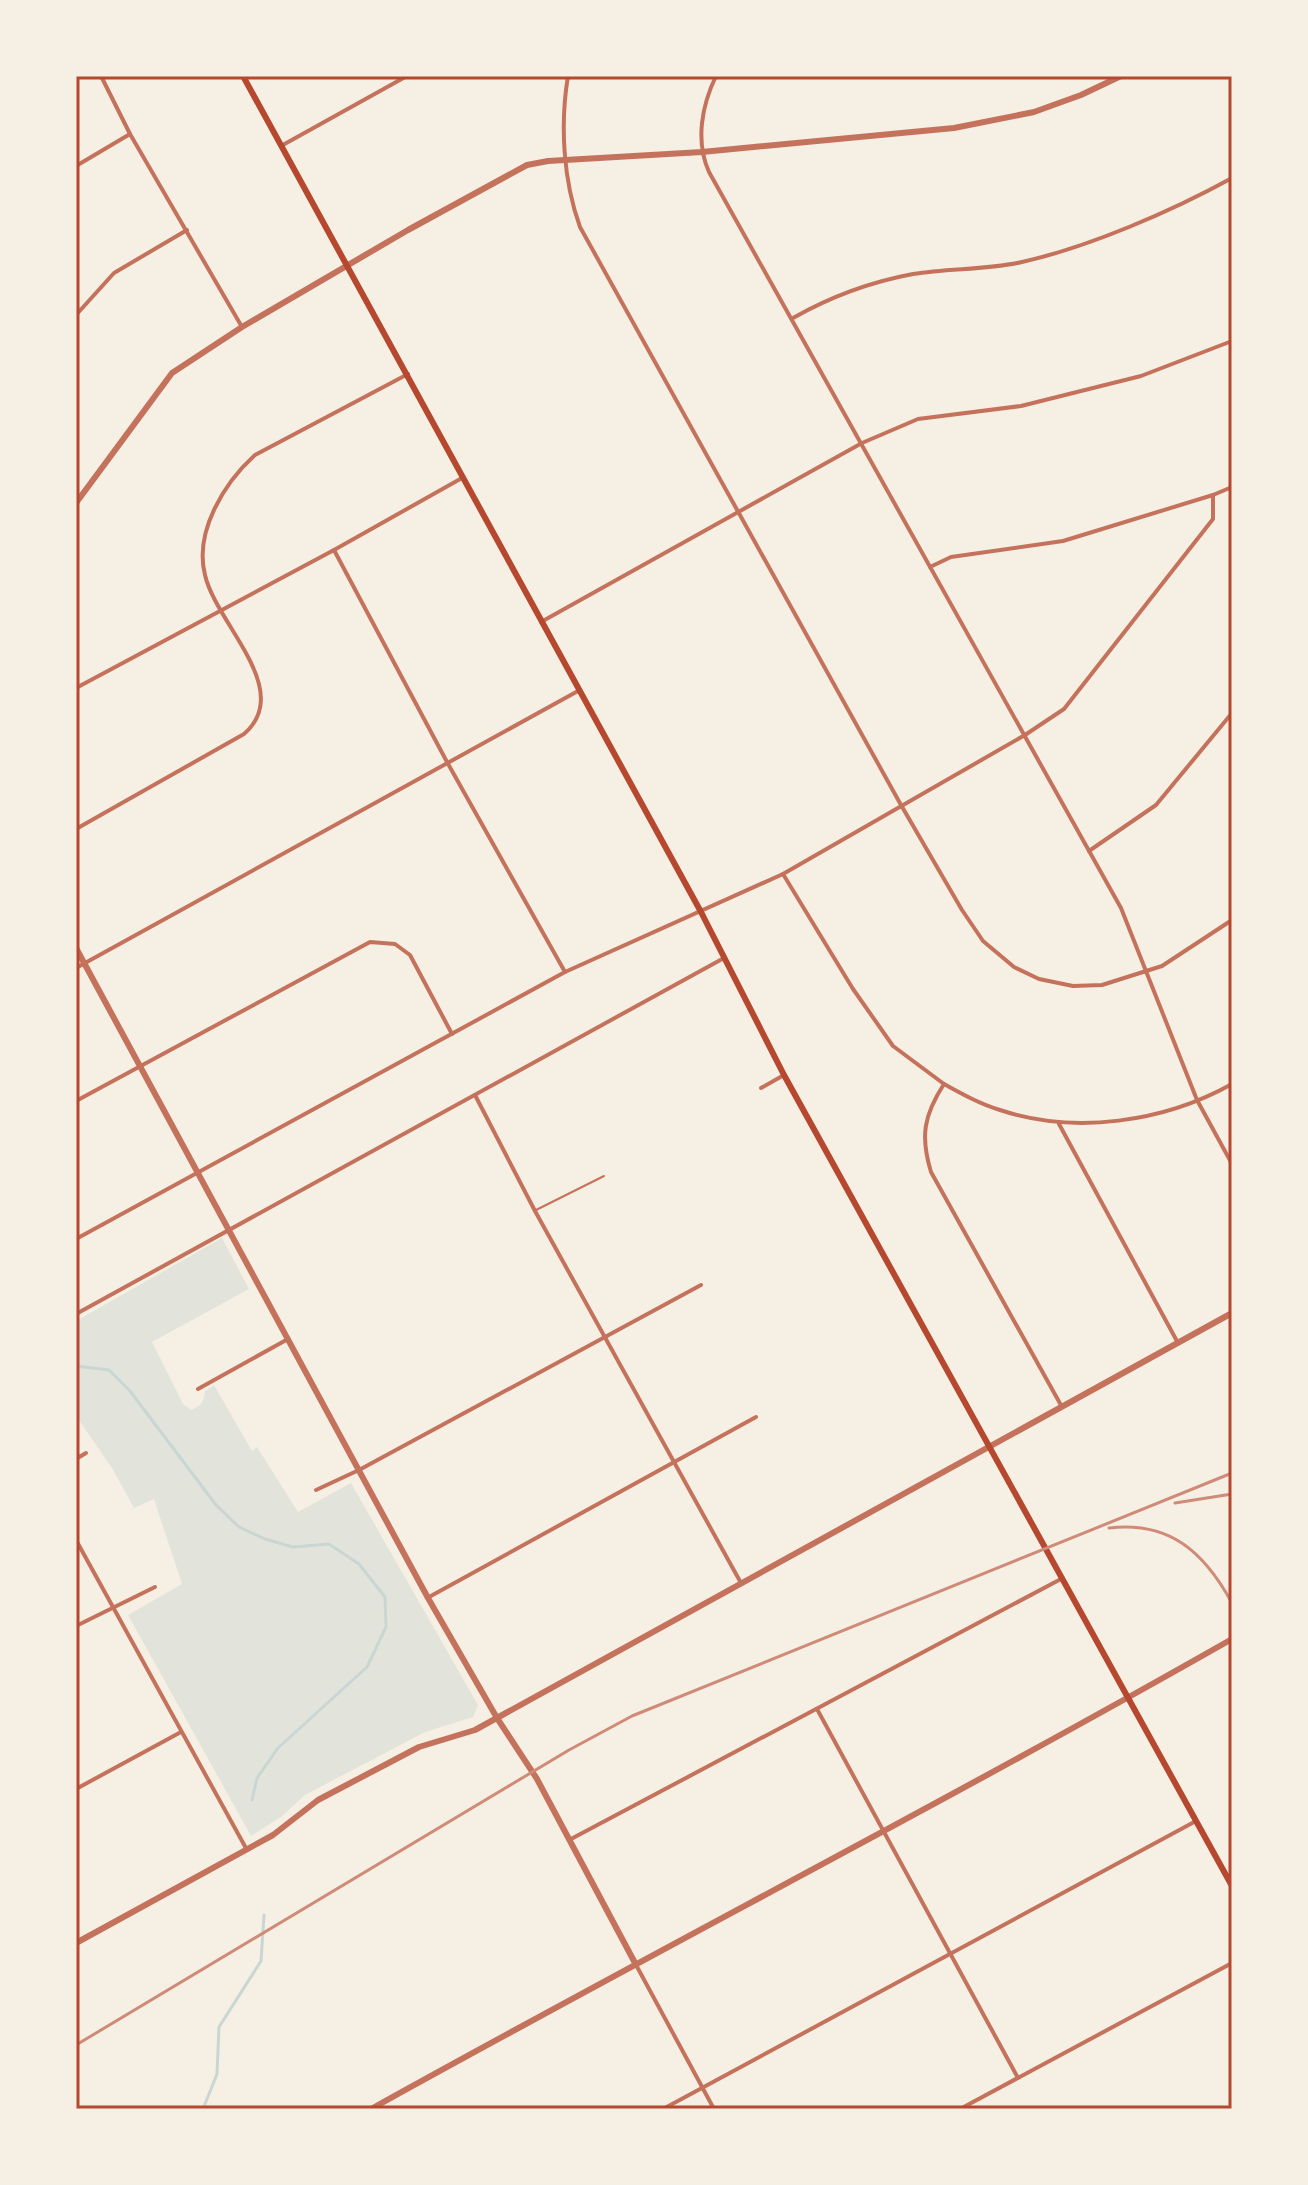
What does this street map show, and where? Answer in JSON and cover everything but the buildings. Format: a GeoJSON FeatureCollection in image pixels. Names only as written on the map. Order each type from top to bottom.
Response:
{"type":"FeatureCollection","features":[{"type":"Feature","properties":{"kind":"main road"},"geometry":{"type":"LineString","coordinates":[[243,76],[701,912],[784,1075],[1232,1886]]}},
{"type":"Feature","properties":{"kind":"street"},"geometry":{"type":"LineString","coordinates":[[101,76],[130,134],[242,327]]}},
{"type":"Feature","properties":{"kind":"street"},"geometry":{"type":"LineString","coordinates":[[281,146],[407,76]]}},
{"type":"Feature","properties":{"kind":"street"},"geometry":{"type":"LineString","coordinates":[[568,76],[566,160],[570,193],[580,227],[901,805],[974,928],[993,951],[1027,974],[1052,982],[1088,986],[1145,973],[1181,956],[1232,920]]}},
{"type":"Feature","properties":{"kind":"street"},"geometry":{"type":"LineString","coordinates":[[716,76],[706,98],[702,152],[709,172],[1121,908],[1197,1100],[1232,1164]]}},
{"type":"Feature","properties":{"kind":"street"},"geometry":{"type":"LineString","coordinates":[[76,503],[172,373],[242,327],[527,165],[702,152],[975,125],[1051,106],[1121,76]]}},
{"type":"Feature","properties":{"kind":"street"},"geometry":{"type":"LineString","coordinates":[[76,166],[130,134]]}},
{"type":"Feature","properties":{"kind":"street"},"geometry":{"type":"LineString","coordinates":[[792,318],[827,299],[886,280],[1022,262],[1102,237],[1195,198],[1232,178]]}},
{"type":"Feature","properties":{"kind":"street"},"geometry":{"type":"LineString","coordinates":[[76,315],[114,273],[187,230]]}},
{"type":"Feature","properties":{"kind":"street"},"geometry":{"type":"LineString","coordinates":[[541,622],[862,443],[918,419],[1021,406],[1141,376],[1232,341]]}},
{"type":"Feature","properties":{"kind":"street"},"geometry":{"type":"LineString","coordinates":[[76,829],[244,734],[258,720],[263,704],[261,687],[205,576],[202,556],[204,535],[214,510],[243,467],[267,447],[408,374]]}},
{"type":"Feature","properties":{"kind":"street"},"geometry":{"type":"LineString","coordinates":[[76,688],[462,478]]}},
{"type":"Feature","properties":{"kind":"street"},"geometry":{"type":"LineString","coordinates":[[929,568],[951,557],[1063,541],[1232,487]]}},
{"type":"Feature","properties":{"kind":"street"},"geometry":{"type":"LineString","coordinates":[[76,1239],[565,972],[783,874],[1025,735],[1064,709],[1110,653],[1213,519],[1213,495]]}},
{"type":"Feature","properties":{"kind":"street"},"geometry":{"type":"LineString","coordinates":[[334,550],[447,762],[565,972]]}},
{"type":"Feature","properties":{"kind":"street"},"geometry":{"type":"LineString","coordinates":[[76,968],[579,691]]}},
{"type":"Feature","properties":{"kind":"street"},"geometry":{"type":"LineString","coordinates":[[1089,851],[1156,805],[1232,713]]}},
{"type":"Feature","properties":{"kind":"street"},"geometry":{"type":"LineString","coordinates":[[783,874],[853,989],[893,1046],[944,1084],[1001,1111],[1059,1123],[1110,1121],[1139,1117],[1197,1100],[1232,1084]]}},
{"type":"Feature","properties":{"kind":"street"},"geometry":{"type":"LineString","coordinates":[[76,1101],[370,942],[395,944],[410,955],[452,1034]]}},
{"type":"Feature","properties":{"kind":"street"},"geometry":{"type":"LineString","coordinates":[[76,948],[428,1598],[571,1839],[714,2109]]}},
{"type":"Feature","properties":{"kind":"street"},"geometry":{"type":"LineString","coordinates":[[76,1314],[724,958]]}},
{"type":"Feature","properties":{"kind":"street"},"geometry":{"type":"LineString","coordinates":[[761,1088],[784,1075]]}},
{"type":"Feature","properties":{"kind":"street"},"geometry":{"type":"LineString","coordinates":[[944,1084],[931,1105],[925,1131],[931,1172],[1062,1407]]}},
{"type":"Feature","properties":{"kind":"street"},"geometry":{"type":"LineString","coordinates":[[475,1095],[535,1211],[741,1583]]}},
{"type":"Feature","properties":{"kind":"street"},"geometry":{"type":"LineString","coordinates":[[1059,1123],[1178,1343]]}},
{"type":"Feature","properties":{"kind":"street"},"geometry":{"type":"LineString","coordinates":[[316,1490],[359,1470],[701,1285]]}},
{"type":"Feature","properties":{"kind":"street"},"geometry":{"type":"LineString","coordinates":[[76,1943],[273,1835],[318,1800],[419,1747],[475,1730],[1232,1313]]}},
{"type":"Feature","properties":{"kind":"street"},"geometry":{"type":"LineString","coordinates":[[198,1389],[288,1339]]}},
{"type":"Feature","properties":{"kind":"street"},"geometry":{"type":"LineString","coordinates":[[428,1598],[756,1417]]}},
{"type":"Feature","properties":{"kind":"street"},"geometry":{"type":"LineString","coordinates":[[76,1459],[86,1453]]}},
{"type":"Feature","properties":{"kind":"street"},"geometry":{"type":"LineString","coordinates":[[76,1540],[247,1850]]}},
{"type":"Feature","properties":{"kind":"street"},"geometry":{"type":"LineString","coordinates":[[571,1839],[1063,1578]]}},
{"type":"Feature","properties":{"kind":"street"},"geometry":{"type":"LineString","coordinates":[[76,1626],[111,1606],[155,1587]]}},
{"type":"Feature","properties":{"kind":"street"},"geometry":{"type":"LineString","coordinates":[[371,2109],[635,1963],[884,1832],[1232,1639]]}},
{"type":"Feature","properties":{"kind":"street"},"geometry":{"type":"LineString","coordinates":[[817,1709],[1018,2078]]}},
{"type":"Feature","properties":{"kind":"street"},"geometry":{"type":"LineString","coordinates":[[76,1789],[181,1732]]}},
{"type":"Feature","properties":{"kind":"street"},"geometry":{"type":"LineString","coordinates":[[663,2109],[1196,1821]]}},
{"type":"Feature","properties":{"kind":"street"},"geometry":{"type":"LineString","coordinates":[[960,2109],[1232,1963]]}},
{"type":"Feature","properties":{"kind":"lane"},"geometry":{"type":"LineString","coordinates":[[535,1211],[604,1176]]}},
{"type":"Feature","properties":{"kind":"shaded area"},"geometry":{"type":"Polygon","coordinates":[[[222,1238],[249,1289],[152,1342],[183,1404],[191,1410],[197,1407],[203,1401],[205,1391],[214,1385],[252,1451],[257,1447],[298,1512],[351,1483],[478,1705],[473,1717],[425,1732],[305,1795],[281,1817],[251,1836],[128,1615],[182,1584],[154,1499],[134,1508],[112,1468],[76,1416],[76,1321],[222,1238]]]}},
{"type":"Feature","properties":{"kind":"waterway"},"geometry":{"type":"LineString","coordinates":[[76,1366],[109,1370],[130,1391],[216,1505],[239,1527],[293,1547],[329,1544],[359,1564],[385,1597],[386,1627],[367,1667],[278,1748],[257,1778],[252,1800]]}},
{"type":"Feature","properties":{"kind":"waterway"},"geometry":{"type":"LineString","coordinates":[[203,2109],[217,2074],[219,2027],[261,1961],[264,1915]]}},
{"type":"Feature","properties":{"kind":"railway"},"geometry":{"type":"LineString","coordinates":[[76,2045],[569,1750],[632,1716],[1232,1473]]}},
{"type":"Feature","properties":{"kind":"railway"},"geometry":{"type":"LineString","coordinates":[[1175,1503],[1232,1494]]}},
{"type":"Feature","properties":{"kind":"railway"},"geometry":{"type":"LineString","coordinates":[[1109,1528],[1150,1530],[1183,1544],[1210,1569],[1232,1603]]}}]}
